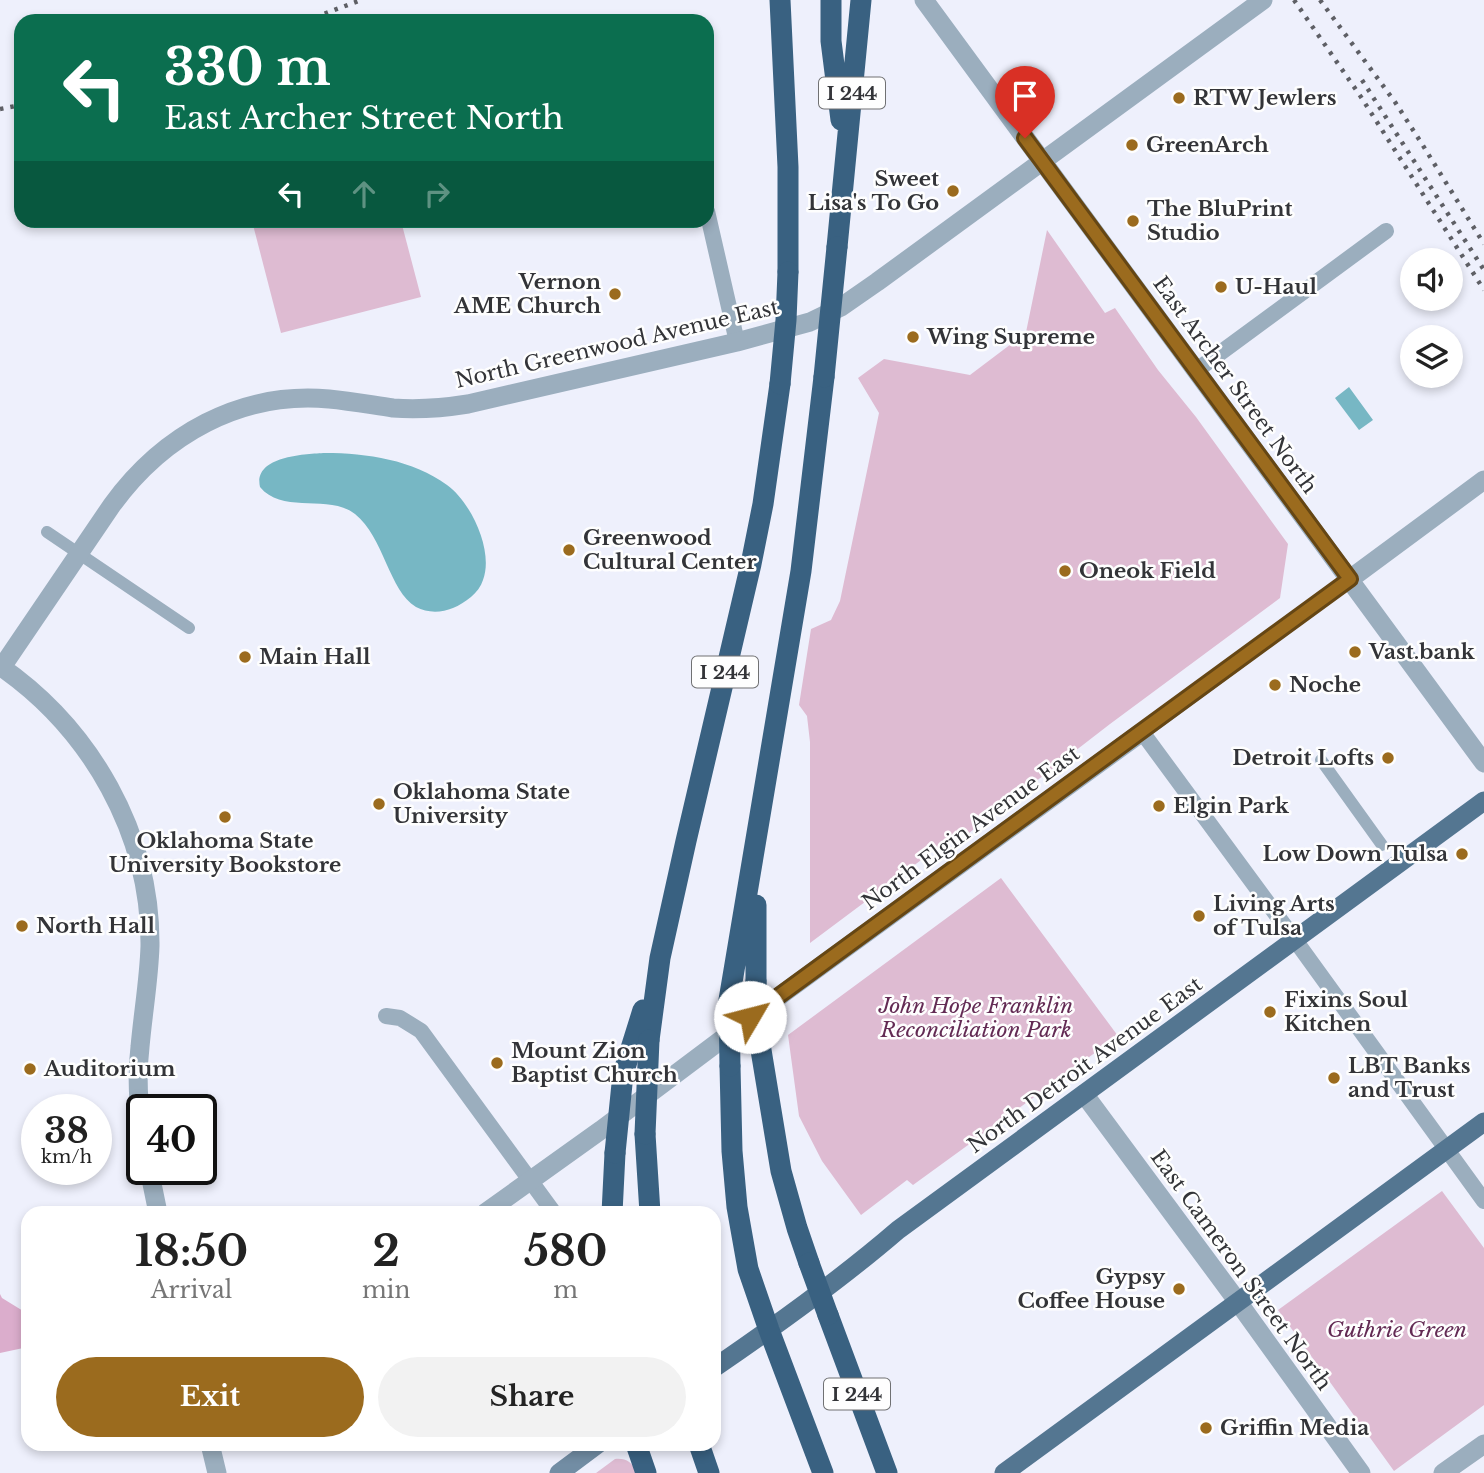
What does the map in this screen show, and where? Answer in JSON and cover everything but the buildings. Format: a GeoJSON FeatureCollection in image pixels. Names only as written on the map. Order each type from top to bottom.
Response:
{"type":"FeatureCollection","features":[{"type":"Feature","properties":{"kind":"highway","name":"I 244"},"geometry":{"type":"LineString","coordinates":[[650,1206],[645,1103],[649,1040],[660,958],[751,564],[768,474],[780,384],[788,272],[788,167],[780,0]]}},
{"type":"Feature","properties":{"kind":"highway"},"geometry":{"type":"LineString","coordinates":[[831,0],[831,41],[846,157]]}},
{"type":"Feature","properties":{"kind":"highway","name":"I 244"},"geometry":{"type":"LineString","coordinates":[[861,0],[824,377],[803,558],[774,729],[760,837],[756,897],[757,981],[760,1044],[781,1171],[809,1263],[887,1473]]}},
{"type":"Feature","properties":{"kind":"highway"},"geometry":{"type":"LineString","coordinates":[[774,729],[729,1000],[733,1151],[737,1207],[748,1269],[823,1473]]}},
{"type":"Feature","properties":{"kind":"highway"},"geometry":{"type":"LineString","coordinates":[[612,1206],[623,1074],[660,958]]}},
{"type":"Feature","properties":{"kind":"highway"},"geometry":{"type":"LineString","coordinates":[[638,1451],[646,1473]]}},
{"type":"Feature","properties":{"kind":"highway"},"geometry":{"type":"LineString","coordinates":[[701,1451],[709,1473]]}},
{"type":"Feature","properties":{"kind":"main road","name":"North Detroit Avenue East"},"geometry":{"type":"LineString","coordinates":[[721,1363],[864,1260],[898,1230],[1484,801]]}},
{"type":"Feature","properties":{"kind":"main road"},"geometry":{"type":"LineString","coordinates":[[1003,1473],[1484,1122]]}},
{"type":"Feature","properties":{"kind":"main road"},"geometry":{"type":"LineString","coordinates":[[559,1473],[589,1451]]}},
{"type":"Feature","properties":{"kind":"street","name":"East Archer Street North"},"geometry":{"type":"LineString","coordinates":[[924,0],[1484,763]]}},
{"type":"Feature","properties":{"kind":"street","name":"North Greenwood Avenue East"},"geometry":{"type":"LineString","coordinates":[[1,666],[121,493],[152,460],[187,433],[211,420],[265,402],[304,398],[335,399],[397,408],[455,406],[737,342],[810,322],[841,307],[1263,0]]}},
{"type":"Feature","properties":{"kind":"street"},"geometry":{"type":"LineString","coordinates":[[711,228],[737,342]]}},
{"type":"Feature","properties":{"kind":"street"},"geometry":{"type":"LineString","coordinates":[[1197,370],[1386,231]]}},
{"type":"Feature","properties":{"kind":"street","name":"North Elgin Avenue East"},"geometry":{"type":"LineString","coordinates":[[495,1206],[1484,480]]}},
{"type":"Feature","properties":{"kind":"street"},"geometry":{"type":"LineString","coordinates":[[47,532],[189,628]]}},
{"type":"Feature","properties":{"kind":"street"},"geometry":{"type":"LineString","coordinates":[[1,666],[50,706],[82,743],[115,797],[130,832],[142,875],[150,947],[138,1068],[140,1094]]}},
{"type":"Feature","properties":{"kind":"street"},"geometry":{"type":"LineString","coordinates":[[1142,732],[1484,1201]]}},
{"type":"Feature","properties":{"kind":"street"},"geometry":{"type":"LineString","coordinates":[[1321,760],[1382,845]]}},
{"type":"Feature","properties":{"kind":"street"},"geometry":{"type":"LineString","coordinates":[[386,1016],[400,1018],[421,1031],[549,1206]]}},
{"type":"Feature","properties":{"kind":"street","name":"East Cameron Street North"},"geometry":{"type":"LineString","coordinates":[[1084,1094],[1361,1473]]}},
{"type":"Feature","properties":{"kind":"street"},"geometry":{"type":"LineString","coordinates":[[152,1185],[157,1206]]}},
{"type":"Feature","properties":{"kind":"street"},"geometry":{"type":"LineString","coordinates":[[1443,1473],[1484,1444]]}},
{"type":"Feature","properties":{"kind":"street"},"geometry":{"type":"LineString","coordinates":[[212,1451],[217,1473]]}},
{"type":"Feature","properties":{"kind":"green space"},"geometry":{"type":"Polygon","coordinates":[[[254,228],[403,228],[421,297],[281,333],[254,228]]]}},
{"type":"Feature","properties":{"kind":"green space","name":"Oneok Field"},"geometry":{"type":"Polygon","coordinates":[[[1047,230],[1105,313],[1115,308],[1288,544],[1280,598],[969,833],[964,828],[810,943],[810,742],[807,716],[799,705],[811,629],[831,620],[840,601],[879,413],[858,378],[884,359],[970,375],[1015,341],[1024,342],[1047,230]]]}},
{"type":"Feature","properties":{"kind":"green space","name":"John Hope Franklin Reconciliation Park"},"geometry":{"type":"Polygon","coordinates":[[[1001,878],[1118,1036],[913,1185],[907,1180],[861,1215],[822,1161],[799,1116],[788,1035],[1001,878]]]}},
{"type":"Feature","properties":{"kind":"green space","name":"Guthrie Green"},"geometry":{"type":"Polygon","coordinates":[[[1442,1191],[1484,1248],[1484,1405],[1394,1471],[1278,1310],[1442,1191]]]}},
{"type":"Feature","properties":{"kind":"green space"},"geometry":{"type":"Polygon","coordinates":[[[615,1459],[628,1462],[637,1473],[596,1473],[615,1459]]]}},
{"type":"Feature","properties":{"kind":"shaded area"},"geometry":{"type":"Polygon","coordinates":[[[0,1294],[21,1310],[21,1348],[0,1353],[0,1294]]]}},
{"type":"Feature","properties":{"kind":"water"},"geometry":{"type":"Polygon","coordinates":[[[1349,387],[1373,420],[1359,430],[1335,398],[1349,387]]]}},
{"type":"Feature","properties":{"kind":"water"},"geometry":{"type":"Polygon","coordinates":[[[357,454],[405,464],[434,476],[456,493],[472,515],[483,542],[486,568],[481,585],[475,593],[462,603],[444,611],[420,609],[399,589],[373,536],[355,514],[332,505],[281,500],[260,487],[260,477],[264,469],[272,463],[294,456],[357,454]]]}},
{"type":"Feature","properties":{"kind":"railway"},"geometry":{"type":"LineString","coordinates":[[324,14],[361,0]]}},
{"type":"Feature","properties":{"kind":"railway"},"geometry":{"type":"LineString","coordinates":[[1294,0],[1361,97],[1484,290]]}},
{"type":"Feature","properties":{"kind":"railway"},"geometry":{"type":"LineString","coordinates":[[1320,0],[1395,102],[1484,244]]}},
{"type":"Feature","properties":{"kind":"railway"},"geometry":{"type":"LineString","coordinates":[[1362,80],[1484,270]]}},
{"type":"Feature","properties":{"kind":"railway"},"geometry":{"type":"LineString","coordinates":[[0,109],[14,106]]}},
{"type":"Feature","properties":{"kind":"place","name":"RTW Jewlers"},"geometry":{"type":"Point","coordinates":[1179,98]}},
{"type":"Feature","properties":{"kind":"place","name":"GreenArch"},"geometry":{"type":"Point","coordinates":[1132,145]}},
{"type":"Feature","properties":{"kind":"place","name":"Sweet Lisa's To Go"},"geometry":{"type":"Point","coordinates":[953,191]}},
{"type":"Feature","properties":{"kind":"place","name":"The BluPrint Studio"},"geometry":{"type":"Point","coordinates":[1133,221]}},
{"type":"Feature","properties":{"kind":"place","name":"U-Haul"},"geometry":{"type":"Point","coordinates":[1221,287]}},
{"type":"Feature","properties":{"kind":"place","name":"Vernon AME Church"},"geometry":{"type":"Point","coordinates":[615,294]}},
{"type":"Feature","properties":{"kind":"place","name":"Wing Supreme"},"geometry":{"type":"Point","coordinates":[913,337]}},
{"type":"Feature","properties":{"kind":"place","name":"Greenwood Cultural Center"},"geometry":{"type":"Point","coordinates":[569,550]}},
{"type":"Feature","properties":{"kind":"place","name":"Oneok Field"},"geometry":{"type":"Point","coordinates":[1065,571]}},
{"type":"Feature","properties":{"kind":"place","name":"Vast.bank"},"geometry":{"type":"Point","coordinates":[1355,652]}},
{"type":"Feature","properties":{"kind":"place","name":"Main Hall"},"geometry":{"type":"Point","coordinates":[245,657]}},
{"type":"Feature","properties":{"kind":"place","name":"Noche"},"geometry":{"type":"Point","coordinates":[1275,685]}},
{"type":"Feature","properties":{"kind":"place","name":"Detroit Lofts"},"geometry":{"type":"Point","coordinates":[1388,758]}},
{"type":"Feature","properties":{"kind":"place","name":"Oklahoma State University"},"geometry":{"type":"Point","coordinates":[379,804]}},
{"type":"Feature","properties":{"kind":"place","name":"Elgin Park"},"geometry":{"type":"Point","coordinates":[1159,806]}},
{"type":"Feature","properties":{"kind":"place","name":"Oklahoma State University Bookstore"},"geometry":{"type":"Point","coordinates":[225,817]}},
{"type":"Feature","properties":{"kind":"place","name":"Low Down Tulsa"},"geometry":{"type":"Point","coordinates":[1462,854]}},
{"type":"Feature","properties":{"kind":"place","name":"Living Arts of Tulsa"},"geometry":{"type":"Point","coordinates":[1199,916]}},
{"type":"Feature","properties":{"kind":"place","name":"North Hall"},"geometry":{"type":"Point","coordinates":[22,926]}},
{"type":"Feature","properties":{"kind":"place","name":"Fixins Soul Kitchen"},"geometry":{"type":"Point","coordinates":[1270,1012]}},
{"type":"Feature","properties":{"kind":"place","name":"Mount Zion Baptist Church"},"geometry":{"type":"Point","coordinates":[497,1063]}},
{"type":"Feature","properties":{"kind":"place","name":"Auditorium"},"geometry":{"type":"Point","coordinates":[30,1069]}},
{"type":"Feature","properties":{"kind":"place","name":"LBT Banks and Trust"},"geometry":{"type":"Point","coordinates":[1334,1078]}},
{"type":"Feature","properties":{"kind":"place","name":"Gypsy Coffee House"},"geometry":{"type":"Point","coordinates":[1179,1289]}},
{"type":"Feature","properties":{"kind":"place","name":"Griffin Media"},"geometry":{"type":"Point","coordinates":[1206,1428]}},
{"type":"Feature","properties":{"kind":"route"},"geometry":{"type":"LineString","coordinates":[[750,1017],[1350,579],[1025,138]]}}]}
